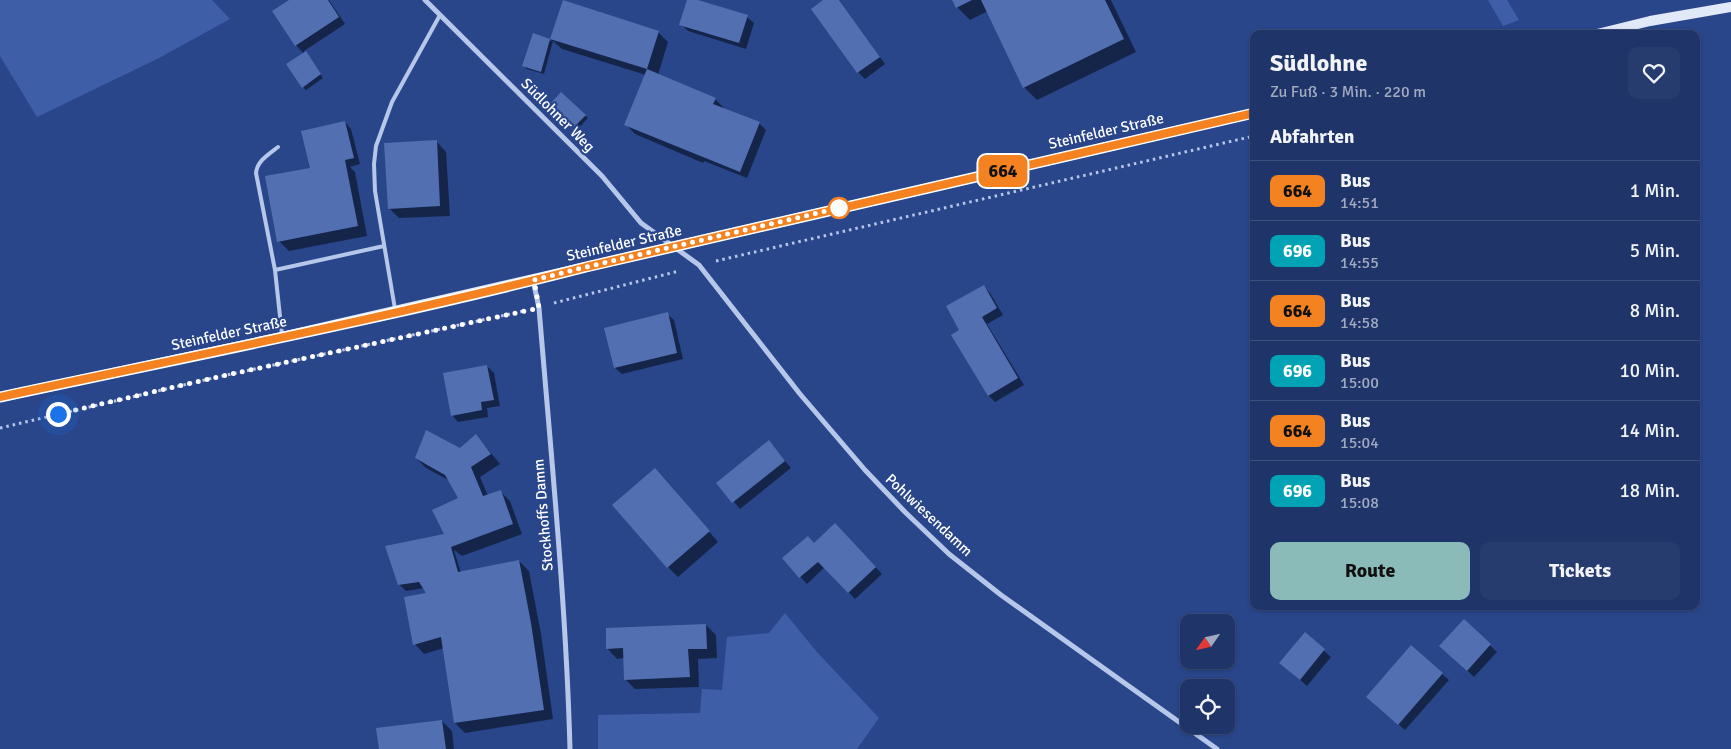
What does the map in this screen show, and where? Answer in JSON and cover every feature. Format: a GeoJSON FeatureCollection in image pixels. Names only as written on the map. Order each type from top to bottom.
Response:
{"type":"FeatureCollection","features":[{"type":"Feature","properties":{"kind":"main road"},"geometry":{"type":"LineString","coordinates":[[1615,30],[1731,7]]}},
{"type":"Feature","properties":{"kind":"main road","name":"Steinfelder Straße"},"geometry":{"type":"LineString","coordinates":[[0,397],[282,337],[534,280],[1250,114]]}},
{"type":"Feature","properties":{"kind":"street","name":"Südlohner Weg"},"geometry":{"type":"LineString","coordinates":[[425,0],[602,176],[641,223],[674,246]]}},
{"type":"Feature","properties":{"kind":"street","name":"Pohlwiesendamm"},"geometry":{"type":"LineString","coordinates":[[674,246],[699,265],[800,394],[865,470],[949,554],[1001,595],[1218,749]]}},
{"type":"Feature","properties":{"kind":"street","name":"Stockhoffs Damm"},"geometry":{"type":"LineString","coordinates":[[534,280],[539,308],[568,674],[570,749]]}},
{"type":"Feature","properties":{"kind":"lane"},"geometry":{"type":"LineString","coordinates":[[395,311],[375,191],[374,164],[376,146],[392,102],[440,15]]}},
{"type":"Feature","properties":{"kind":"lane"},"geometry":{"type":"LineString","coordinates":[[278,147],[261,161],[256,167],[256,173],[275,270],[282,337]]}},
{"type":"Feature","properties":{"kind":"lane"},"geometry":{"type":"LineString","coordinates":[[275,270],[384,246]]}},
{"type":"Feature","properties":{"kind":"path"},"geometry":{"type":"LineString","coordinates":[[0,428],[213,378],[539,308],[699,265],[1250,137]]}},
{"type":"Feature","properties":{"kind":"shaded area"},"geometry":{"type":"Polygon","coordinates":[[[0,0],[212,0],[230,19],[159,58],[37,117],[0,56],[0,0]]]}},
{"type":"Feature","properties":{"kind":"shaded area"},"geometry":{"type":"Polygon","coordinates":[[[1488,0],[1507,0],[1519,20],[1503,26],[1488,0]]]}},
{"type":"Feature","properties":{"kind":"shaded area"},"geometry":{"type":"Polygon","coordinates":[[[785,613],[816,651],[879,718],[857,749],[598,749],[598,715],[700,713],[702,689],[722,690],[727,637],[769,633],[785,613]]]}},
{"type":"Feature","properties":{"kind":"building"},"geometry":{"type":"Polygon","coordinates":[[[289,0],[328,0],[339,17],[295,46],[272,11],[289,0]]]}},
{"type":"Feature","properties":{"kind":"building"},"geometry":{"type":"Polygon","coordinates":[[[563,0],[659,31],[647,69],[550,39],[563,0]]]}},
{"type":"Feature","properties":{"kind":"building"},"geometry":{"type":"Polygon","coordinates":[[[687,0],[698,0],[748,15],[739,43],[679,25],[687,0]]]}},
{"type":"Feature","properties":{"kind":"building"},"geometry":{"type":"Polygon","coordinates":[[[823,0],[839,0],[880,57],[857,73],[811,9],[823,0]]]}},
{"type":"Feature","properties":{"kind":"building"},"geometry":{"type":"Polygon","coordinates":[[[952,0],[972,0],[956,8],[952,0]]]}},
{"type":"Feature","properties":{"kind":"building"},"geometry":{"type":"Polygon","coordinates":[[[981,0],[1105,0],[1124,39],[1023,88],[981,0]]]}},
{"type":"Feature","properties":{"kind":"building"},"geometry":{"type":"Polygon","coordinates":[[[533,33],[550,39],[541,72],[522,66],[533,33]]]}},
{"type":"Feature","properties":{"kind":"building"},"geometry":{"type":"Polygon","coordinates":[[[306,51],[321,74],[302,88],[286,64],[306,51]]]}},
{"type":"Feature","properties":{"kind":"building"},"geometry":{"type":"Polygon","coordinates":[[[647,69],[716,98],[713,104],[760,122],[740,172],[624,125],[647,69]]]}},
{"type":"Feature","properties":{"kind":"building"},"geometry":{"type":"Polygon","coordinates":[[[561,92],[586,115],[572,129],[548,106],[561,92]]]}},
{"type":"Feature","properties":{"kind":"building"},"geometry":{"type":"Polygon","coordinates":[[[345,121],[354,158],[345,160],[358,226],[277,242],[265,176],[310,168],[301,131],[345,121]]]}},
{"type":"Feature","properties":{"kind":"building"},"geometry":{"type":"Polygon","coordinates":[[[437,140],[440,206],[388,209],[384,143],[437,140]]]}},
{"type":"Feature","properties":{"kind":"building"},"geometry":{"type":"Polygon","coordinates":[[[984,285],[997,308],[982,317],[1018,378],[988,396],[951,335],[959,330],[946,306],[984,285]]]}},
{"type":"Feature","properties":{"kind":"building"},"geometry":{"type":"Polygon","coordinates":[[[668,312],[677,353],[614,368],[604,328],[668,312]]]}},
{"type":"Feature","properties":{"kind":"building"},"geometry":{"type":"Polygon","coordinates":[[[487,365],[494,400],[481,402],[482,410],[451,416],[443,373],[487,365]]]}},
{"type":"Feature","properties":{"kind":"building"},"geometry":{"type":"Polygon","coordinates":[[[426,430],[460,448],[476,434],[491,454],[471,467],[483,496],[501,490],[513,524],[451,547],[458,572],[519,560],[544,710],[454,723],[441,637],[413,645],[404,597],[426,593],[419,582],[398,585],[385,546],[444,534],[432,510],[458,498],[445,475],[415,458],[426,430]]]}},
{"type":"Feature","properties":{"kind":"building"},"geometry":{"type":"Polygon","coordinates":[[[769,440],[785,461],[732,503],[716,483],[769,440]]]}},
{"type":"Feature","properties":{"kind":"building"},"geometry":{"type":"Polygon","coordinates":[[[655,468],[710,531],[667,568],[612,505],[655,468]]]}},
{"type":"Feature","properties":{"kind":"building"},"geometry":{"type":"Polygon","coordinates":[[[835,523],[876,567],[848,593],[818,562],[799,578],[782,558],[808,536],[814,543],[835,523]]]}},
{"type":"Feature","properties":{"kind":"building"},"geometry":{"type":"Polygon","coordinates":[[[1464,619],[1491,644],[1467,671],[1439,646],[1464,619]]]}},
{"type":"Feature","properties":{"kind":"building"},"geometry":{"type":"Polygon","coordinates":[[[706,624],[707,649],[688,649],[690,677],[624,680],[623,648],[606,649],[606,628],[706,624]]]}},
{"type":"Feature","properties":{"kind":"building"},"geometry":{"type":"Polygon","coordinates":[[[1305,632],[1325,649],[1300,680],[1279,663],[1305,632]]]}},
{"type":"Feature","properties":{"kind":"building"},"geometry":{"type":"Polygon","coordinates":[[[1411,645],[1443,673],[1398,725],[1366,697],[1411,645]]]}},
{"type":"Feature","properties":{"kind":"building"},"geometry":{"type":"Polygon","coordinates":[[[442,720],[446,749],[379,749],[376,728],[442,720]]]}},
{"type":"Feature","properties":{"kind":"bus line","name":"664"},"geometry":{"type":"LineString","coordinates":[[0,397],[282,337],[534,280],[1250,114]]}},
{"type":"Feature","properties":{"kind":"route"},"geometry":{"type":"LineString","coordinates":[[58,414],[213,378],[539,308],[534,280],[848,206],[839,208]]}}]}
